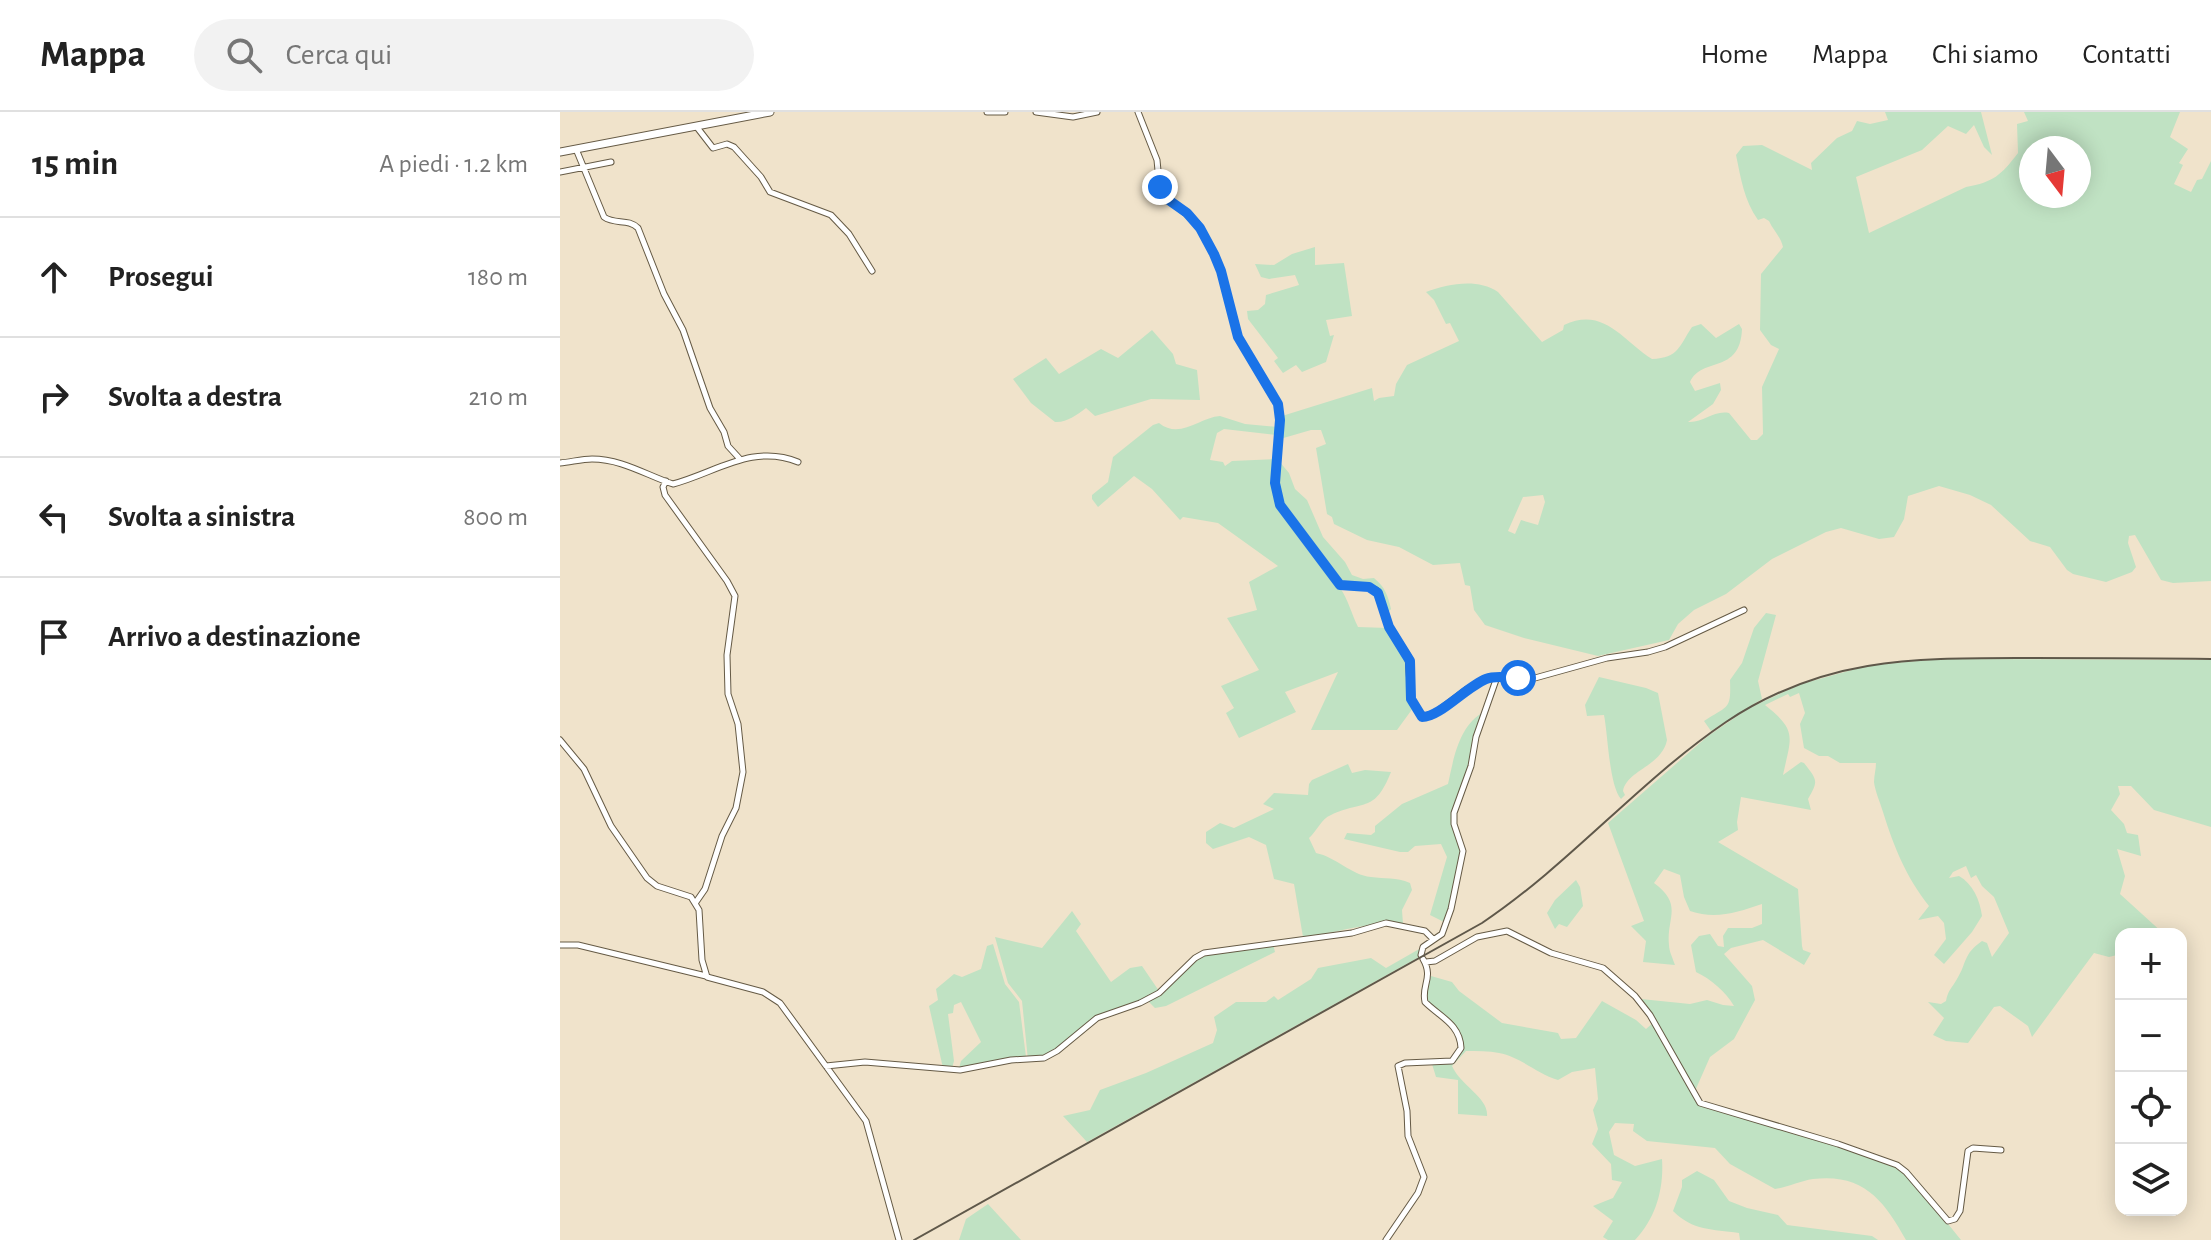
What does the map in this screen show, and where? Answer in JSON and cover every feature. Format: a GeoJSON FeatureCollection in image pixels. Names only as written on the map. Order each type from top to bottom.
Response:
{"type":"FeatureCollection","features":[{"type":"Feature","properties":{"kind":"main road"},"geometry":{"type":"LineString","coordinates":[[560,152],[768,112]]}},
{"type":"Feature","properties":{"kind":"street"},"geometry":{"type":"LineString","coordinates":[[987,112],[1005,112]]}},
{"type":"Feature","properties":{"kind":"street"},"geometry":{"type":"LineString","coordinates":[[1036,112],[1073,117],[1097,112]]}},
{"type":"Feature","properties":{"kind":"street"},"geometry":{"type":"LineString","coordinates":[[1138,112],[1157,160],[1160,192],[1187,213],[1200,228],[1221,271],[1238,337],[1276,398],[1280,420],[1275,483],[1283,510],[1340,585],[1369,587],[1378,593],[1389,627],[1410,661],[1411,699],[1422,717],[1431,716],[1478,683],[1497,677],[1535,678],[1607,658],[1648,652],[1683,640],[1744,610]]}},
{"type":"Feature","properties":{"kind":"street"},"geometry":{"type":"LineString","coordinates":[[696,126],[713,148],[727,144],[734,147],[770,192],[831,215],[849,234],[872,271]]}},
{"type":"Feature","properties":{"kind":"street"},"geometry":{"type":"LineString","coordinates":[[576,149],[604,217],[611,221],[630,222],[638,228],[664,294],[683,330],[710,408],[728,446],[739,458]]}},
{"type":"Feature","properties":{"kind":"street"},"geometry":{"type":"LineString","coordinates":[[560,172],[611,162]]}},
{"type":"Feature","properties":{"kind":"street"},"geometry":{"type":"LineString","coordinates":[[560,463],[605,460],[646,472],[670,484],[739,458],[775,457],[798,462]]}},
{"type":"Feature","properties":{"kind":"street"},"geometry":{"type":"LineString","coordinates":[[666,481],[663,487],[665,495],[735,596],[727,655],[728,687],[738,724],[742,777],[736,808],[722,836],[705,889],[696,902]]}},
{"type":"Feature","properties":{"kind":"street"},"geometry":{"type":"LineString","coordinates":[[1386,1240],[1418,1193],[1424,1177],[1408,1136],[1407,1111],[1398,1066],[1452,1061],[1461,1048],[1452,1024],[1425,1002],[1423,997],[1429,972],[1421,949],[1444,930],[1451,909],[1463,851],[1454,824],[1454,813],[1497,677]]}},
{"type":"Feature","properties":{"kind":"street"},"geometry":{"type":"LineString","coordinates":[[560,740],[584,769],[613,830],[647,878],[657,886],[688,895],[696,902],[702,966],[707,977]]}},
{"type":"Feature","properties":{"kind":"street"},"geometry":{"type":"LineString","coordinates":[[826,1066],[865,1062],[960,1070],[1011,1060],[1044,1058],[1097,1018],[1159,993],[1191,961],[1204,953],[1352,933],[1386,923],[1425,931],[1433,939]]}},
{"type":"Feature","properties":{"kind":"street"},"geometry":{"type":"LineString","coordinates":[[1423,959],[1435,961],[1477,937],[1507,931],[1551,953],[1603,968],[1635,996],[1650,1015],[1700,1103],[1897,1165],[1948,1221],[1955,1219],[1960,1211],[1968,1151],[1973,1148],[2001,1150]]}},
{"type":"Feature","properties":{"kind":"street"},"geometry":{"type":"LineString","coordinates":[[560,945],[578,945],[755,989],[775,999],[869,1127],[899,1240]]}},
{"type":"Feature","properties":{"kind":"green space"},"geometry":{"type":"Polygon","coordinates":[[[1885,112],[1981,112],[1992,155],[1984,147],[1974,125],[1966,134],[1948,126],[1922,150],[1856,177],[1869,233],[1996,176],[2018,153],[2017,124],[2028,121],[2024,112],[2180,112],[2170,137],[2188,149],[2179,163],[2183,165],[2174,184],[2191,192],[2211,161],[2211,581],[2173,583],[2161,580],[2135,535],[2129,536],[2128,543],[2136,567],[2132,572],[2106,582],[2073,574],[2050,547],[2030,541],[1991,505],[1939,486],[1908,496],[1904,519],[1894,537],[1879,539],[1841,528],[1826,532],[1772,559],[1726,594],[1694,610],[1678,624],[1669,640],[1598,656],[1485,625],[1474,610],[1470,586],[1465,585],[1460,563],[1433,565],[1399,547],[1367,540],[1334,524],[1327,514],[1316,448],[1326,444],[1321,430],[1280,439],[1282,416],[1372,388],[1374,401],[1394,396],[1396,384],[1407,365],[1459,341],[1450,323],[1446,324],[1434,300],[1426,292],[1472,284],[1498,292],[1542,342],[1563,330],[1564,325],[1591,320],[1612,328],[1652,359],[1673,353],[1692,327],[1701,324],[1716,338],[1739,324],[1742,329],[1735,353],[1703,369],[1690,382],[1695,391],[1720,383],[1721,390],[1713,404],[1688,422],[1729,413],[1751,440],[1757,440],[1763,434],[1762,387],[1779,349],[1771,345],[1760,330],[1761,274],[1783,247],[1769,221],[1764,218],[1758,220],[1749,205],[1736,155],[1743,146],[1762,145],[1812,170],[1811,163],[1837,138],[1852,131],[1857,121],[1870,124],[1888,120],[1885,112]],[[1543,495],[1523,497],[1508,531],[1515,534],[1521,520],[1538,525],[1545,502],[1543,495]]]}},
{"type":"Feature","properties":{"kind":"green space"},"geometry":{"type":"Polygon","coordinates":[[[1315,247],[1315,265],[1344,263],[1352,316],[1326,320],[1330,336],[1334,335],[1326,362],[1302,372],[1296,365],[1283,373],[1274,361],[1278,358],[1248,319],[1247,311],[1258,310],[1265,304],[1266,295],[1299,285],[1295,275],[1269,279],[1261,277],[1255,264],[1274,265],[1292,254],[1315,247]]]}},
{"type":"Feature","properties":{"kind":"green space"},"geometry":{"type":"Polygon","coordinates":[[[1152,330],[1173,354],[1176,364],[1197,370],[1200,400],[1151,399],[1095,416],[1086,408],[1067,420],[1055,422],[1031,403],[1013,379],[1046,358],[1059,374],[1101,349],[1118,358],[1152,330]]]}},
{"type":"Feature","properties":{"kind":"green space"},"geometry":{"type":"Polygon","coordinates":[[[1220,416],[1245,424],[1278,427],[1277,435],[1224,429],[1217,433],[1210,460],[1223,462],[1225,466],[1232,461],[1276,459],[1276,480],[1286,515],[1343,592],[1358,627],[1388,628],[1408,659],[1413,708],[1397,730],[1311,730],[1338,672],[1285,692],[1296,712],[1239,738],[1226,713],[1234,708],[1221,686],[1259,670],[1227,618],[1257,610],[1249,582],[1278,566],[1218,523],[1183,517],[1180,520],[1152,489],[1134,476],[1098,507],[1092,499],[1092,495],[1108,482],[1113,457],[1153,425],[1159,423],[1167,428],[1182,429],[1220,416]]]}},
{"type":"Feature","properties":{"kind":"green space"},"geometry":{"type":"Polygon","coordinates":[[[1279,461],[1289,473],[1295,489],[1307,500],[1323,537],[1352,575],[1363,579],[1374,578],[1383,588],[1391,609],[1387,614],[1375,587],[1340,584],[1285,511],[1277,488],[1279,461]]]}},
{"type":"Feature","properties":{"kind":"green space"},"geometry":{"type":"Polygon","coordinates":[[[1766,613],[1776,615],[1758,681],[1762,699],[1711,731],[1704,721],[1727,706],[1730,680],[1742,663],[1754,628],[1766,613]]]}},
{"type":"Feature","properties":{"kind":"green space"},"geometry":{"type":"Polygon","coordinates":[[[1941,659],[2211,660],[2211,827],[2154,810],[2131,786],[2118,786],[2120,794],[2111,810],[2124,824],[2127,833],[2138,835],[2141,856],[2117,849],[2125,876],[2120,894],[2157,928],[2115,928],[2115,956],[2094,953],[2032,1037],[2028,1026],[2000,1006],[1994,1007],[1968,1043],[1946,1041],[1933,1035],[1944,1018],[1928,1002],[1941,1004],[1946,1001],[1968,955],[1976,946],[1982,941],[1987,943],[1992,957],[2009,933],[1994,897],[1976,875],[1971,878],[1966,866],[1953,872],[1949,878],[1959,876],[1972,888],[1982,916],[1944,964],[1934,955],[1946,939],[1944,923],[1938,916],[1918,920],[1929,906],[1907,873],[1892,837],[1875,785],[1876,763],[1840,763],[1804,748],[1800,724],[1805,713],[1799,693],[1790,697],[1788,694],[1765,705],[1783,722],[1789,736],[1783,775],[1801,762],[1814,777],[1814,788],[1808,799],[1811,810],[1741,797],[1738,830],[1718,842],[1798,889],[1802,946],[1803,950],[1811,953],[1804,965],[1763,940],[1731,948],[1724,954],[1752,986],[1755,1000],[1734,1039],[1710,1057],[1695,1091],[1641,999],[1690,1004],[1707,1000],[1734,1006],[1718,986],[1696,972],[1691,945],[1699,936],[1710,934],[1718,946],[1724,947],[1723,936],[1728,928],[1752,928],[1762,924],[1762,904],[1718,915],[1690,911],[1680,875],[1664,869],[1654,883],[1669,898],[1671,905],[1669,945],[1675,965],[1643,962],[1646,941],[1631,926],[1644,921],[1608,823],[1708,736],[1749,708],[1801,684],[1870,665],[1941,659]]]}},
{"type":"Feature","properties":{"kind":"green space"},"geometry":{"type":"Polygon","coordinates":[[[1599,677],[1658,693],[1667,740],[1659,756],[1626,784],[1625,795],[1621,799],[1611,772],[1604,715],[1587,716],[1585,705],[1599,677]]]}},
{"type":"Feature","properties":{"kind":"green space"},"geometry":{"type":"Polygon","coordinates":[[[1485,711],[1453,818],[1462,849],[1446,923],[1430,915],[1447,857],[1441,844],[1415,846],[1408,852],[1400,852],[1344,839],[1347,833],[1371,835],[1375,832],[1375,826],[1402,804],[1448,784],[1463,733],[1485,711]]]}},
{"type":"Feature","properties":{"kind":"green space"},"geometry":{"type":"Polygon","coordinates":[[[1348,764],[1352,773],[1365,770],[1391,772],[1374,800],[1331,815],[1322,822],[1309,838],[1316,853],[1364,876],[1410,883],[1412,890],[1402,910],[1403,924],[1379,924],[1303,937],[1294,884],[1274,879],[1266,845],[1249,837],[1213,849],[1206,843],[1206,832],[1220,823],[1234,828],[1274,809],[1263,804],[1274,793],[1308,795],[1312,780],[1348,764]]]}},
{"type":"Feature","properties":{"kind":"green space"},"geometry":{"type":"Polygon","coordinates":[[[1576,880],[1583,906],[1567,927],[1559,924],[1555,929],[1547,913],[1555,900],[1576,880]]]}},
{"type":"Feature","properties":{"kind":"green space"},"geometry":{"type":"Polygon","coordinates":[[[1072,911],[1081,924],[1076,931],[1111,982],[1130,968],[1142,966],[1159,991],[1135,1005],[1100,1015],[1048,1057],[1028,1060],[1022,1001],[1008,983],[995,937],[1042,948],[1072,911]]]}},
{"type":"Feature","properties":{"kind":"green space"},"geometry":{"type":"Polygon","coordinates":[[[993,944],[1005,984],[1019,1002],[1026,1057],[959,1068],[961,1061],[981,1042],[961,1002],[954,1005],[953,1013],[948,1014],[954,1061],[952,1068],[943,1068],[929,1006],[938,1000],[936,989],[954,974],[962,977],[981,969],[987,946],[993,944]]]}},
{"type":"Feature","properties":{"kind":"green space"},"geometry":{"type":"Polygon","coordinates":[[[1273,944],[1275,952],[1166,1006],[1155,1008],[1148,1001],[1198,956],[1273,944]]]}},
{"type":"Feature","properties":{"kind":"green space"},"geometry":{"type":"Polygon","coordinates":[[[1421,948],[1421,956],[1087,1142],[1063,1116],[1090,1110],[1100,1090],[1213,1043],[1217,1030],[1214,1017],[1236,1002],[1266,1002],[1274,996],[1278,1000],[1311,979],[1318,968],[1371,958],[1386,968],[1421,948]]]}},
{"type":"Feature","properties":{"kind":"green space"},"geometry":{"type":"Polygon","coordinates":[[[1431,976],[1452,982],[1459,991],[1502,1023],[1558,1033],[1561,1039],[1576,1038],[1602,1001],[1646,1029],[1654,1022],[1696,1100],[1896,1166],[1907,1173],[1961,1240],[1906,1240],[1889,1213],[1870,1192],[1846,1180],[1813,1179],[1775,1189],[1730,1164],[1715,1148],[1647,1141],[1633,1131],[1634,1124],[1615,1123],[1609,1132],[1614,1155],[1635,1166],[1662,1159],[1662,1170],[1657,1202],[1642,1231],[1635,1240],[1608,1240],[1603,1237],[1613,1221],[1593,1206],[1613,1198],[1622,1182],[1612,1180],[1611,1164],[1592,1144],[1598,1129],[1593,1110],[1598,1099],[1595,1068],[1572,1072],[1558,1080],[1507,1055],[1466,1051],[1452,1066],[1484,1103],[1487,1116],[1458,1114],[1458,1080],[1436,1077],[1432,1064],[1453,1062],[1462,1049],[1453,1023],[1427,1002],[1431,976]]]}},
{"type":"Feature","properties":{"kind":"green space"},"geometry":{"type":"Polygon","coordinates":[[[1697,1171],[1714,1180],[1729,1201],[1778,1215],[1787,1225],[1872,1236],[1878,1240],[1740,1240],[1739,1233],[1696,1226],[1673,1211],[1682,1180],[1697,1171]]]}},
{"type":"Feature","properties":{"kind":"green space"},"geometry":{"type":"Polygon","coordinates":[[[988,1204],[1021,1240],[959,1240],[966,1219],[988,1204]]]}},
{"type":"Feature","properties":{"kind":"railway"},"geometry":{"type":"LineString","coordinates":[[914,1240],[1482,923],[1545,875],[1694,745],[1763,700],[1835,673],[1909,661],[1987,658],[2211,659]]}},
{"type":"Feature","properties":{"kind":"route"},"geometry":{"type":"LineString","coordinates":[[1160,187],[1163,196],[1187,213],[1200,228],[1221,271],[1238,337],[1276,398],[1280,420],[1275,483],[1280,505],[1335,581],[1344,587],[1374,588],[1378,593],[1386,621],[1410,661],[1411,699],[1417,713],[1422,717],[1431,716],[1467,689],[1488,678],[1518,678]]}}]}
